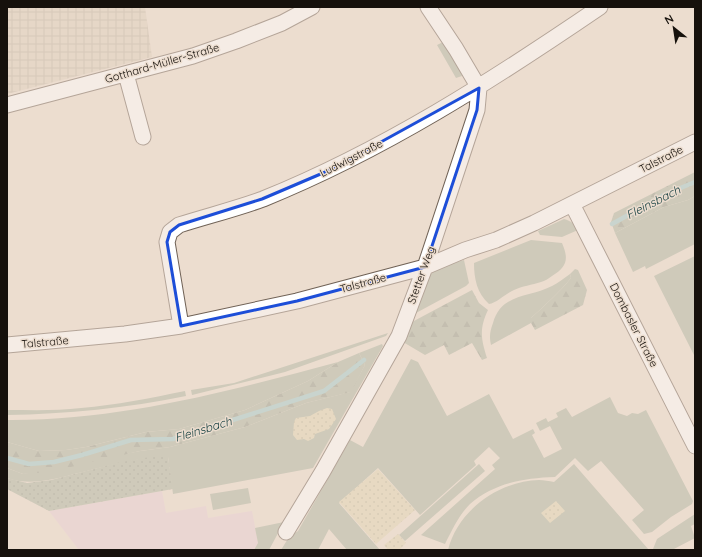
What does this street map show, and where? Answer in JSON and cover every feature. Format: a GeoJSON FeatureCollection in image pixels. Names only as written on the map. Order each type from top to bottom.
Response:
{"type":"FeatureCollection","features":[{"type":"Feature","properties":{"kind":"street","name":"Gotthard-Müller-Straße"},"geometry":{"type":"LineString","coordinates":[[7,105],[193,56],[282,23],[312,7]]}},
{"type":"Feature","properties":{"kind":"street"},"geometry":{"type":"LineString","coordinates":[[428,7],[456,49],[479,88]]}},
{"type":"Feature","properties":{"kind":"street","name":"Ludwigstraße"},"geometry":{"type":"LineString","coordinates":[[181,326],[167,242],[170,232],[179,225],[262,199],[330,170],[432,116],[479,88],[600,7]]}},
{"type":"Feature","properties":{"kind":"street"},"geometry":{"type":"LineString","coordinates":[[126,74],[143,137]]}},
{"type":"Feature","properties":{"kind":"street","name":"Stetter Weg"},"geometry":{"type":"LineString","coordinates":[[286,532],[323,471],[399,336],[425,267],[477,110],[479,88]]}},
{"type":"Feature","properties":{"kind":"street","name":"Talstraße"},"geometry":{"type":"LineString","coordinates":[[7,345],[125,334],[181,326],[290,302],[425,267],[465,250],[496,240],[572,204],[695,142]]}},
{"type":"Feature","properties":{"kind":"street","name":"Dombasler Straße"},"geometry":{"type":"LineString","coordinates":[[572,204],[695,446]]}},
{"type":"Feature","properties":{"kind":"highlighted area"},"geometry":{"type":"Polygon","coordinates":[[[479,88],[477,110],[425,267],[297,301],[181,326],[167,242],[170,232],[179,225],[262,199],[330,170],[479,88]]]}},
{"type":"Feature","properties":{"kind":"shaded area"},"geometry":{"type":"Polygon","coordinates":[[[7,7],[145,7],[152,57],[7,94],[7,7]]]}},
{"type":"Feature","properties":{"kind":"shaded area"},"geometry":{"type":"Polygon","coordinates":[[[162,491],[166,513],[206,506],[208,518],[252,511],[258,543],[254,550],[79,550],[49,511],[162,491]]]}},
{"type":"Feature","properties":{"kind":"green space"},"geometry":{"type":"Polygon","coordinates":[[[443,42],[459,68],[462,76],[456,78],[437,45],[443,42]]]}},
{"type":"Feature","properties":{"kind":"green space"},"geometry":{"type":"Polygon","coordinates":[[[695,172],[695,196],[688,200],[664,207],[615,233],[611,222],[614,213],[695,172]]]}},
{"type":"Feature","properties":{"kind":"green space"},"geometry":{"type":"Polygon","coordinates":[[[695,196],[695,244],[646,269],[645,266],[633,272],[615,233],[664,207],[688,200],[695,196]]]}},
{"type":"Feature","properties":{"kind":"green space"},"geometry":{"type":"Polygon","coordinates":[[[564,219],[576,226],[578,230],[562,237],[540,235],[538,231],[564,219]]]}},
{"type":"Feature","properties":{"kind":"green space"},"geometry":{"type":"Polygon","coordinates":[[[531,240],[562,243],[566,254],[564,266],[557,273],[545,280],[511,291],[495,302],[489,304],[485,300],[477,285],[474,263],[531,240]]]}},
{"type":"Feature","properties":{"kind":"green space"},"geometry":{"type":"Polygon","coordinates":[[[695,256],[695,357],[654,276],[695,256]]]}},
{"type":"Feature","properties":{"kind":"green space"},"geometry":{"type":"Polygon","coordinates":[[[464,260],[469,283],[416,313],[413,312],[428,277],[437,268],[464,260]]]}},
{"type":"Feature","properties":{"kind":"green space"},"geometry":{"type":"Polygon","coordinates":[[[575,269],[578,270],[587,290],[583,305],[535,330],[531,323],[531,318],[552,299],[571,278],[570,274],[575,269]]]}},
{"type":"Feature","properties":{"kind":"green space"},"geometry":{"type":"Polygon","coordinates":[[[570,274],[571,278],[557,294],[531,318],[531,323],[491,345],[491,329],[497,313],[502,306],[509,301],[552,286],[570,274]]]}},
{"type":"Feature","properties":{"kind":"green space"},"geometry":{"type":"Polygon","coordinates":[[[472,290],[479,303],[488,310],[482,329],[483,345],[487,358],[482,360],[472,343],[449,355],[444,345],[425,355],[403,342],[412,322],[472,290]]]}},
{"type":"Feature","properties":{"kind":"green space"},"geometry":{"type":"Polygon","coordinates":[[[388,333],[386,336],[285,372],[192,395],[191,390],[234,383],[388,333]]]}},
{"type":"Feature","properties":{"kind":"green space"},"geometry":{"type":"Polygon","coordinates":[[[382,344],[383,346],[313,468],[173,494],[168,457],[146,458],[125,462],[45,481],[26,482],[7,478],[7,468],[23,474],[140,451],[170,447],[245,427],[306,403],[350,392],[365,365],[359,353],[382,344]]]}},
{"type":"Feature","properties":{"kind":"green space"},"geometry":{"type":"Polygon","coordinates":[[[359,353],[365,365],[351,392],[306,403],[245,427],[170,447],[140,451],[49,472],[23,474],[7,468],[7,442],[39,451],[66,450],[86,447],[146,432],[179,429],[245,410],[308,381],[338,362],[359,353]]]}},
{"type":"Feature","properties":{"kind":"green space"},"geometry":{"type":"Polygon","coordinates":[[[411,359],[418,362],[447,416],[489,394],[513,439],[533,429],[535,433],[532,435],[544,458],[562,449],[550,426],[540,431],[536,423],[546,418],[548,422],[558,417],[556,413],[566,408],[572,417],[610,397],[618,413],[627,416],[632,413],[638,414],[646,410],[693,501],[692,504],[671,517],[652,532],[644,534],[632,520],[644,510],[601,461],[588,471],[575,458],[555,477],[521,480],[499,486],[479,497],[462,513],[445,544],[421,535],[495,469],[492,465],[500,458],[489,447],[474,461],[476,465],[420,515],[378,468],[339,503],[380,550],[347,550],[329,529],[318,550],[281,550],[289,537],[298,531],[350,440],[363,447],[411,359]]]}},
{"type":"Feature","properties":{"kind":"green space"},"geometry":{"type":"Polygon","coordinates":[[[338,362],[308,381],[245,410],[179,429],[146,432],[86,447],[66,450],[39,451],[7,442],[7,420],[49,419],[133,410],[216,393],[338,362]]]}},
{"type":"Feature","properties":{"kind":"green space"},"geometry":{"type":"Polygon","coordinates":[[[185,391],[186,396],[119,407],[74,412],[7,415],[7,410],[54,410],[94,407],[185,391]]]}},
{"type":"Feature","properties":{"kind":"green space"},"geometry":{"type":"Polygon","coordinates":[[[150,457],[168,457],[173,489],[49,511],[7,489],[7,478],[27,483],[51,480],[121,462],[150,457]]]}},
{"type":"Feature","properties":{"kind":"green space"},"geometry":{"type":"Polygon","coordinates":[[[479,464],[485,471],[405,541],[399,535],[479,464]]]}},
{"type":"Feature","properties":{"kind":"green space"},"geometry":{"type":"Polygon","coordinates":[[[574,464],[649,550],[448,550],[453,536],[461,522],[482,500],[509,486],[524,482],[545,480],[554,482],[574,464]]]}},
{"type":"Feature","properties":{"kind":"green space"},"geometry":{"type":"Polygon","coordinates":[[[248,488],[251,503],[213,510],[210,494],[248,488]]]}},
{"type":"Feature","properties":{"kind":"green space"},"geometry":{"type":"Polygon","coordinates":[[[695,514],[695,524],[691,526],[695,538],[672,550],[653,549],[657,539],[695,514]]]}},
{"type":"Feature","properties":{"kind":"green space"},"geometry":{"type":"Polygon","coordinates":[[[284,522],[269,550],[254,550],[258,543],[255,528],[284,522]]]}},
{"type":"Feature","properties":{"kind":"sand"},"geometry":{"type":"Polygon","coordinates":[[[327,408],[332,409],[336,419],[329,429],[315,434],[314,438],[308,441],[304,439],[297,440],[293,435],[294,422],[296,418],[310,416],[327,408]]]}},
{"type":"Feature","properties":{"kind":"sand"},"geometry":{"type":"Polygon","coordinates":[[[378,469],[415,510],[376,544],[339,502],[378,469]]]}},
{"type":"Feature","properties":{"kind":"sand"},"geometry":{"type":"Polygon","coordinates":[[[556,501],[565,511],[550,523],[541,513],[556,501]]]}},
{"type":"Feature","properties":{"kind":"sand"},"geometry":{"type":"Polygon","coordinates":[[[398,534],[406,543],[399,550],[388,550],[384,545],[398,534]]]}},
{"type":"Feature","properties":{"kind":"waterway","name":"Fleinsbach"},"geometry":{"type":"LineString","coordinates":[[612,224],[666,194],[695,182]]}},
{"type":"Feature","properties":{"kind":"waterway","name":"Fleinsbach"},"geometry":{"type":"LineString","coordinates":[[7,458],[29,464],[54,462],[131,440],[173,439],[324,391],[364,360]]}}]}
